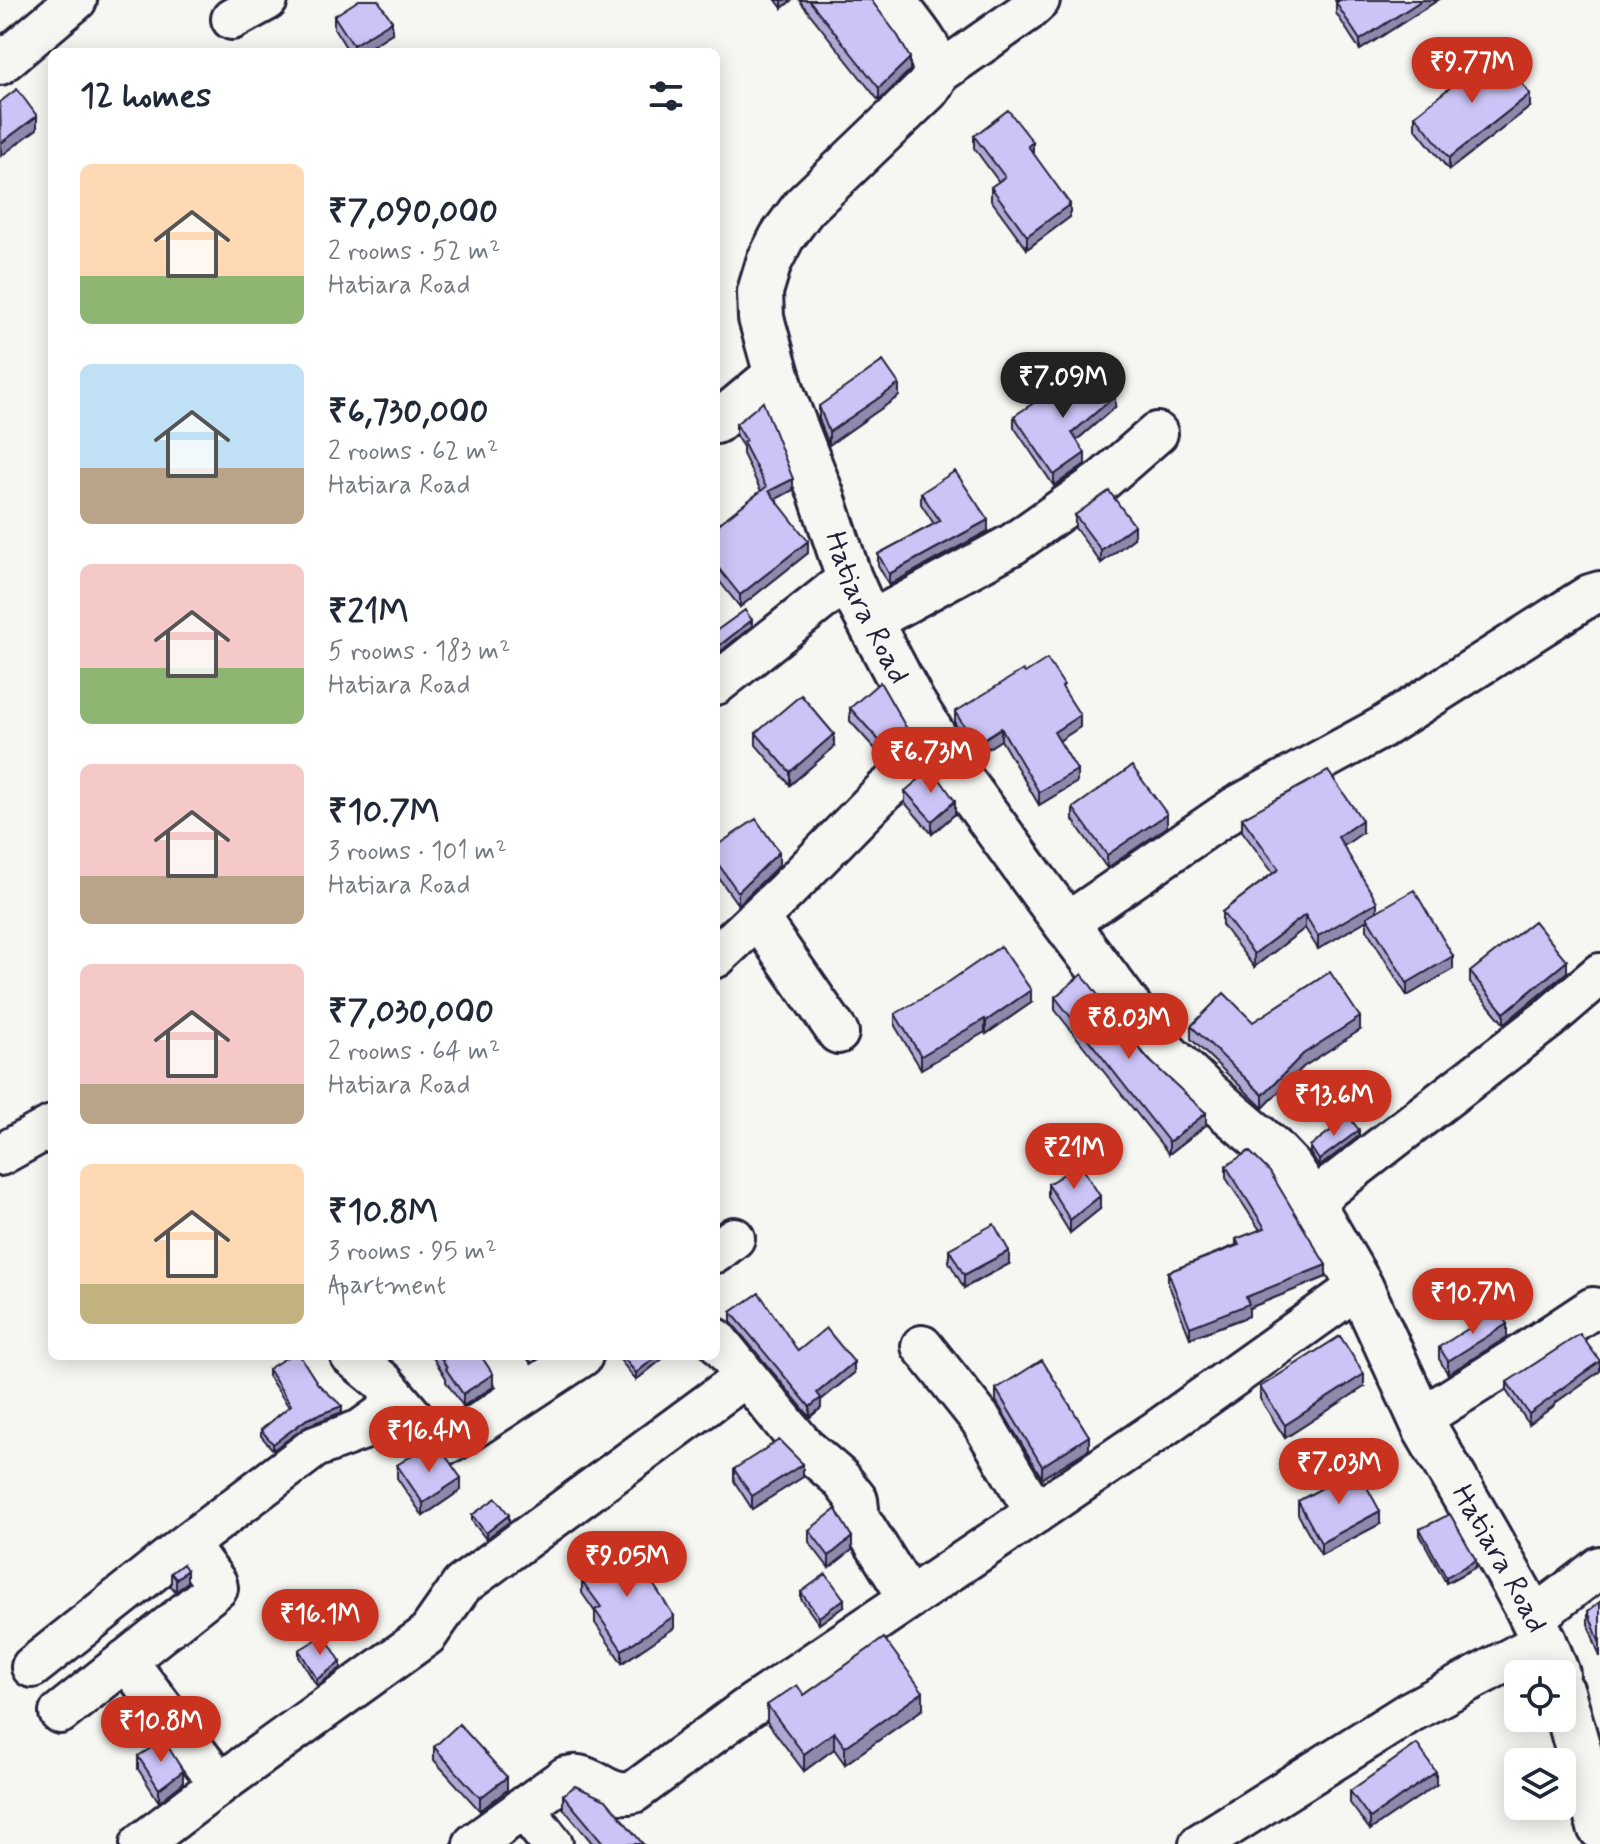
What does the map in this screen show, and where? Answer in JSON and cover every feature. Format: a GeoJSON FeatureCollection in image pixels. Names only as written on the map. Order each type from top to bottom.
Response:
{"type":"FeatureCollection","features":[{"type":"Feature","properties":{"kind":"street"},"geometry":{"type":"LineString","coordinates":[[0,64],[76,0]]}},
{"type":"Feature","properties":{"kind":"street"},"geometry":{"type":"LineString","coordinates":[[232,19],[267,0]]}},
{"type":"Feature","properties":{"kind":"street"},"geometry":{"type":"LineString","coordinates":[[892,0],[929,51],[935,76]]}},
{"type":"Feature","properties":{"kind":"street"},"geometry":{"type":"LineString","coordinates":[[935,76],[1039,0]]}},
{"type":"Feature","properties":{"kind":"street","name":"Hatiara Road"},"geometry":{"type":"LineString","coordinates":[[935,76],[927,89],[804,207],[782,237],[769,262],[760,292],[761,318],[776,373],[849,578],[912,702],[973,796],[1066,924],[1167,1055],[1290,1168],[1360,1286],[1421,1418],[1545,1644]]}},
{"type":"Feature","properties":{"kind":"street"},"geometry":{"type":"LineString","coordinates":[[720,420],[776,373]]}},
{"type":"Feature","properties":{"kind":"street"},"geometry":{"type":"LineString","coordinates":[[870,622],[1013,544],[1103,480],[1157,433]]}},
{"type":"Feature","properties":{"kind":"street"},"geometry":{"type":"LineString","coordinates":[[720,681],[849,578]]}},
{"type":"Feature","properties":{"kind":"street"},"geometry":{"type":"LineString","coordinates":[[1066,924],[1236,807],[1381,728],[1590,595],[1600,592]]}},
{"type":"Feature","properties":{"kind":"street"},"geometry":{"type":"LineString","coordinates":[[720,953],[884,791],[939,745]]}},
{"type":"Feature","properties":{"kind":"street"},"geometry":{"type":"LineString","coordinates":[[758,918],[838,1033]]}},
{"type":"Feature","properties":{"kind":"street"},"geometry":{"type":"LineString","coordinates":[[1311,1202],[1548,1019],[1600,974]]}},
{"type":"Feature","properties":{"kind":"street"},"geometry":{"type":"LineString","coordinates":[[0,1155],[48,1128]]}},
{"type":"Feature","properties":{"kind":"street"},"geometry":{"type":"LineString","coordinates":[[474,1844],[566,1777],[579,1776],[624,1794],[634,1792],[746,1709],[1158,1430],[1360,1286]]}},
{"type":"Feature","properties":{"kind":"street"},"geometry":{"type":"LineString","coordinates":[[1421,1418],[1593,1308],[1600,1309]]}},
{"type":"Feature","properties":{"kind":"street"},"geometry":{"type":"LineString","coordinates":[[720,1344],[804,1447],[840,1478],[857,1500],[859,1518],[909,1598]]}},
{"type":"Feature","properties":{"kind":"street"},"geometry":{"type":"LineString","coordinates":[[922,1346],[981,1420],[1036,1513]]}},
{"type":"Feature","properties":{"kind":"street"},"geometry":{"type":"LineString","coordinates":[[356,1360],[383,1382],[439,1445],[445,1445],[576,1360]]}},
{"type":"Feature","properties":{"kind":"street"},"geometry":{"type":"LineString","coordinates":[[503,1360],[526,1393]]}},
{"type":"Feature","properties":{"kind":"street"},"geometry":{"type":"LineString","coordinates":[[141,1844],[427,1635],[462,1585],[746,1376]]}},
{"type":"Feature","properties":{"kind":"street"},"geometry":{"type":"LineString","coordinates":[[32,1667],[315,1447],[361,1430],[400,1402]]}},
{"type":"Feature","properties":{"kind":"street"},"geometry":{"type":"LineString","coordinates":[[60,1713],[217,1588],[187,1544]]}},
{"type":"Feature","properties":{"kind":"street"},"geometry":{"type":"LineString","coordinates":[[1200,1844],[1410,1712],[1545,1644],[1600,1567]]}},
{"type":"Feature","properties":{"kind":"street"},"geometry":{"type":"LineString","coordinates":[[126,1660],[220,1784]]}},
{"type":"Feature","properties":{"kind":"street"},"geometry":{"type":"LineString","coordinates":[[1573,1732],[1600,1827]]}},
{"type":"Feature","properties":{"kind":"street"},"geometry":{"type":"LineString","coordinates":[[523,1807],[552,1844]]}},
{"type":"Feature","properties":{"kind":"building"},"geometry":{"type":"Polygon","coordinates":[[[359,0],[378,0],[392,21],[353,45],[334,16],[359,0]]]}},
{"type":"Feature","properties":{"kind":"building"},"geometry":{"type":"Polygon","coordinates":[[[809,0],[871,0],[910,58],[879,88],[809,0]]]}},
{"type":"Feature","properties":{"kind":"building"},"geometry":{"type":"Polygon","coordinates":[[[1340,0],[1422,0],[1360,40],[1336,3],[1340,0]]]}},
{"type":"Feature","properties":{"kind":"building"},"geometry":{"type":"Polygon","coordinates":[[[1498,53],[1530,94],[1449,158],[1415,115],[1498,53]]]}},
{"type":"Feature","properties":{"kind":"building"},"geometry":{"type":"Polygon","coordinates":[[[17,89],[37,116],[1,143],[0,102],[17,89]]]}},
{"type":"Feature","properties":{"kind":"building"},"geometry":{"type":"Polygon","coordinates":[[[1008,110],[1033,142],[1028,146],[1070,204],[1027,236],[991,187],[1005,177],[974,136],[1008,110]]]}},
{"type":"Feature","properties":{"kind":"building"},"geometry":{"type":"Polygon","coordinates":[[[883,361],[899,384],[829,432],[819,406],[883,361]]]}},
{"type":"Feature","properties":{"kind":"building"},"geometry":{"type":"Polygon","coordinates":[[[1092,369],[1115,396],[1072,433],[1085,453],[1054,475],[1014,416],[1053,390],[1058,398],[1092,369]]]}},
{"type":"Feature","properties":{"kind":"building"},"geometry":{"type":"Polygon","coordinates":[[[763,402],[793,479],[769,491],[808,541],[740,595],[720,570],[720,523],[766,487],[736,424],[763,402]]]}},
{"type":"Feature","properties":{"kind":"building"},"geometry":{"type":"Polygon","coordinates":[[[955,471],[988,520],[889,574],[878,554],[940,521],[921,493],[955,471]]]}},
{"type":"Feature","properties":{"kind":"building"},"geometry":{"type":"Polygon","coordinates":[[[1109,491],[1134,525],[1101,550],[1075,515],[1109,491]]]}},
{"type":"Feature","properties":{"kind":"building"},"geometry":{"type":"Polygon","coordinates":[[[745,610],[752,620],[720,645],[720,628],[745,610]]]}},
{"type":"Feature","properties":{"kind":"building"},"geometry":{"type":"Polygon","coordinates":[[[1047,659],[1080,715],[1054,732],[1077,770],[1039,792],[1001,728],[976,744],[955,712],[1023,670],[1025,673],[1047,659]]]}},
{"type":"Feature","properties":{"kind":"building"},"geometry":{"type":"Polygon","coordinates":[[[880,682],[907,729],[885,747],[850,708],[880,682]]]}},
{"type":"Feature","properties":{"kind":"building"},"geometry":{"type":"Polygon","coordinates":[[[801,695],[834,734],[790,772],[756,733],[801,695]]]}},
{"type":"Feature","properties":{"kind":"building"},"geometry":{"type":"Polygon","coordinates":[[[1132,766],[1167,814],[1107,855],[1073,808],[1132,766]]]}},
{"type":"Feature","properties":{"kind":"building"},"geometry":{"type":"Polygon","coordinates":[[[932,768],[955,801],[932,821],[905,791],[932,768]]]}},
{"type":"Feature","properties":{"kind":"building"},"geometry":{"type":"Polygon","coordinates":[[[1328,771],[1362,820],[1338,837],[1377,902],[1318,936],[1305,915],[1254,954],[1222,912],[1279,869],[1242,818],[1328,771]]]}},
{"type":"Feature","properties":{"kind":"building"},"geometry":{"type":"Polygon","coordinates":[[[756,819],[779,852],[738,892],[720,867],[720,843],[756,819]]]}},
{"type":"Feature","properties":{"kind":"building"},"geometry":{"type":"Polygon","coordinates":[[[1414,890],[1453,956],[1407,983],[1367,917],[1414,890]]]}},
{"type":"Feature","properties":{"kind":"building"},"geometry":{"type":"Polygon","coordinates":[[[1534,921],[1567,961],[1504,1013],[1470,972],[1534,921]]]}},
{"type":"Feature","properties":{"kind":"building"},"geometry":{"type":"Polygon","coordinates":[[[1001,946],[1031,990],[986,1021],[921,1056],[895,1014],[940,988],[1001,946]]]}},
{"type":"Feature","properties":{"kind":"building"},"geometry":{"type":"Polygon","coordinates":[[[1330,972],[1360,1017],[1303,1054],[1263,1095],[1191,1026],[1224,993],[1253,1022],[1330,972]]]}},
{"type":"Feature","properties":{"kind":"building"},"geometry":{"type":"Polygon","coordinates":[[[1082,974],[1148,1059],[1206,1113],[1169,1142],[1055,997],[1082,974]]]}},
{"type":"Feature","properties":{"kind":"building"},"geometry":{"type":"Polygon","coordinates":[[[1349,1117],[1359,1130],[1319,1160],[1310,1146],[1349,1117]]]}},
{"type":"Feature","properties":{"kind":"building"},"geometry":{"type":"Polygon","coordinates":[[[1249,1151],[1270,1172],[1326,1265],[1246,1297],[1249,1304],[1190,1327],[1168,1272],[1239,1245],[1236,1239],[1265,1228],[1226,1166],[1249,1151]]]}},
{"type":"Feature","properties":{"kind":"building"},"geometry":{"type":"Polygon","coordinates":[[[1080,1164],[1100,1196],[1070,1220],[1048,1184],[1080,1164]]]}},
{"type":"Feature","properties":{"kind":"building"},"geometry":{"type":"Polygon","coordinates":[[[994,1224],[1009,1251],[964,1275],[949,1249],[994,1224]]]}},
{"type":"Feature","properties":{"kind":"building"},"geometry":{"type":"Polygon","coordinates":[[[759,1293],[798,1351],[826,1328],[854,1362],[817,1393],[821,1398],[810,1407],[731,1312],[759,1293]]]}},
{"type":"Feature","properties":{"kind":"building"},"geometry":{"type":"Polygon","coordinates":[[[1498,1310],[1507,1324],[1448,1361],[1439,1347],[1498,1310]]]}},
{"type":"Feature","properties":{"kind":"building"},"geometry":{"type":"Polygon","coordinates":[[[1580,1334],[1600,1361],[1529,1414],[1507,1382],[1580,1334]]]}},
{"type":"Feature","properties":{"kind":"building"},"geometry":{"type":"Polygon","coordinates":[[[1340,1336],[1364,1374],[1285,1425],[1260,1387],[1340,1336]]]}},
{"type":"Feature","properties":{"kind":"building"},"geometry":{"type":"Polygon","coordinates":[[[283,1360],[303,1360],[318,1384],[342,1406],[307,1419],[273,1444],[261,1430],[291,1405],[268,1369],[283,1360]]]}},
{"type":"Feature","properties":{"kind":"building"},"geometry":{"type":"Polygon","coordinates":[[[442,1360],[484,1360],[493,1374],[463,1394],[442,1360]]]}},
{"type":"Feature","properties":{"kind":"building"},"geometry":{"type":"Polygon","coordinates":[[[625,1360],[652,1360],[636,1373],[625,1360]]]}},
{"type":"Feature","properties":{"kind":"building"},"geometry":{"type":"Polygon","coordinates":[[[1042,1360],[1089,1436],[1042,1466],[996,1389],[1042,1360]]]}},
{"type":"Feature","properties":{"kind":"building"},"geometry":{"type":"Polygon","coordinates":[[[779,1440],[803,1464],[752,1496],[734,1469],[779,1440]]]}},
{"type":"Feature","properties":{"kind":"building"},"geometry":{"type":"Polygon","coordinates":[[[422,1449],[435,1455],[445,1455],[461,1478],[423,1503],[397,1465],[422,1449]]]}},
{"type":"Feature","properties":{"kind":"building"},"geometry":{"type":"Polygon","coordinates":[[[1357,1469],[1380,1511],[1321,1543],[1298,1501],[1357,1469]]]}},
{"type":"Feature","properties":{"kind":"building"},"geometry":{"type":"Polygon","coordinates":[[[496,1498],[509,1515],[486,1533],[472,1515],[496,1498]]]}},
{"type":"Feature","properties":{"kind":"building"},"geometry":{"type":"Polygon","coordinates":[[[836,1509],[852,1537],[829,1556],[809,1530],[836,1509]]]}},
{"type":"Feature","properties":{"kind":"building"},"geometry":{"type":"Polygon","coordinates":[[[1450,1514],[1476,1560],[1446,1577],[1420,1529],[1450,1514]]]}},
{"type":"Feature","properties":{"kind":"building"},"geometry":{"type":"Polygon","coordinates":[[[630,1546],[674,1616],[622,1650],[595,1610],[601,1607],[582,1581],[630,1546]]]}},
{"type":"Feature","properties":{"kind":"building"},"geometry":{"type":"Polygon","coordinates":[[[183,1564],[187,1570],[176,1579],[171,1573],[183,1564]]]}},
{"type":"Feature","properties":{"kind":"building"},"geometry":{"type":"Polygon","coordinates":[[[826,1574],[844,1599],[819,1617],[801,1592],[826,1574]]]}},
{"type":"Feature","properties":{"kind":"building"},"geometry":{"type":"Polygon","coordinates":[[[1600,1602],[1600,1644],[1588,1611],[1600,1602]]]}},
{"type":"Feature","properties":{"kind":"building"},"geometry":{"type":"Polygon","coordinates":[[[324,1635],[341,1662],[317,1679],[299,1650],[324,1635]]]}},
{"type":"Feature","properties":{"kind":"building"},"geometry":{"type":"Polygon","coordinates":[[[884,1638],[923,1692],[845,1747],[834,1732],[804,1754],[767,1705],[797,1685],[804,1695],[884,1638]]]}},
{"type":"Feature","properties":{"kind":"building"},"geometry":{"type":"Polygon","coordinates":[[[459,1724],[507,1777],[480,1798],[434,1747],[459,1724]]]}},
{"type":"Feature","properties":{"kind":"building"},"geometry":{"type":"Polygon","coordinates":[[[164,1740],[183,1771],[159,1789],[138,1756],[164,1740]]]}},
{"type":"Feature","properties":{"kind":"building"},"geometry":{"type":"Polygon","coordinates":[[[1417,1744],[1436,1772],[1370,1818],[1350,1791],[1417,1744]]]}},
{"type":"Feature","properties":{"kind":"building"},"geometry":{"type":"Polygon","coordinates":[[[575,1786],[606,1800],[643,1844],[604,1844],[563,1795],[575,1786]]]}}]}
